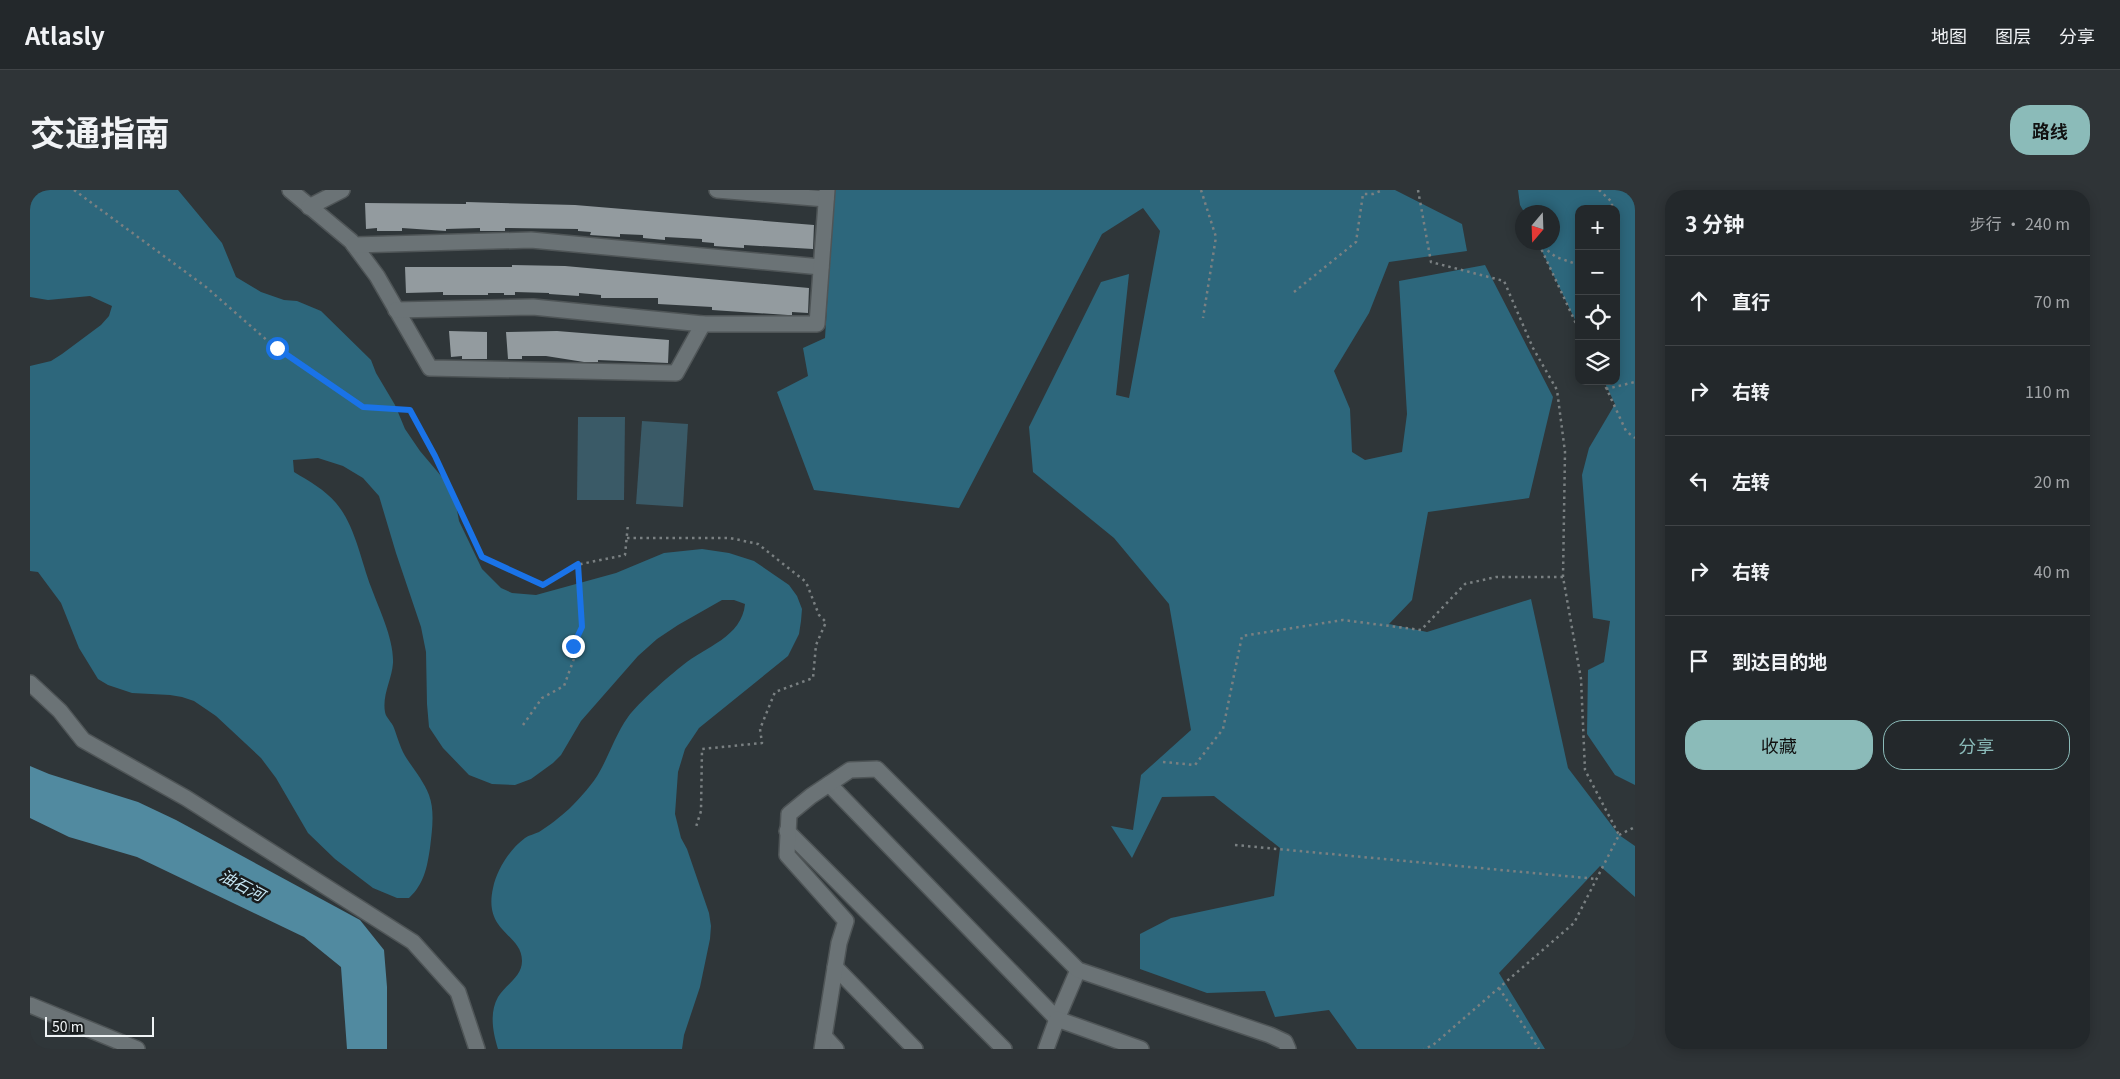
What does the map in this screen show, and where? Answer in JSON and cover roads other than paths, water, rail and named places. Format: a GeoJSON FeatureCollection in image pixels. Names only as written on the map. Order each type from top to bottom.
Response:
{"type":"FeatureCollection","features":[{"type":"Feature","properties":{"kind":"street"},"geometry":{"type":"LineString","coordinates":[[290,190],[354,245],[377,276],[430,368],[676,373],[703,324]]}},
{"type":"Feature","properties":{"kind":"street"},"geometry":{"type":"LineString","coordinates":[[309,207],[342,190]]}},
{"type":"Feature","properties":{"kind":"street"},"geometry":{"type":"LineString","coordinates":[[396,310],[533,307],[703,324],[818,324],[826,194],[717,190]]}},
{"type":"Feature","properties":{"kind":"street"},"geometry":{"type":"LineString","coordinates":[[354,245],[532,240],[822,267]]}},
{"type":"Feature","properties":{"kind":"street"},"geometry":{"type":"LineString","coordinates":[[30,683],[60,711],[83,740],[186,798],[413,942],[458,992],[477,1049]]}},
{"type":"Feature","properties":{"kind":"street"},"geometry":{"type":"LineString","coordinates":[[836,1049],[823,1042],[839,943],[846,922],[787,855],[789,814],[850,770],[878,769],[1078,970],[1270,1035],[1285,1042],[1288,1049]]}},
{"type":"Feature","properties":{"kind":"street"},"geometry":{"type":"LineString","coordinates":[[829,784],[1057,1019],[1141,1049]]}},
{"type":"Feature","properties":{"kind":"street"},"geometry":{"type":"LineString","coordinates":[[787,832],[1004,1049]]}},
{"type":"Feature","properties":{"kind":"street"},"geometry":{"type":"LineString","coordinates":[[835,967],[915,1049]]}},
{"type":"Feature","properties":{"kind":"street"},"geometry":{"type":"LineString","coordinates":[[1046,1049],[1078,970]]}},
{"type":"Feature","properties":{"kind":"street"},"geometry":{"type":"LineString","coordinates":[[30,1005],[137,1049]]}},
{"type":"Feature","properties":{"kind":"water","name":"油石河"},"geometry":{"type":"Polygon","coordinates":[[[30,766],[49,774],[138,802],[176,820],[360,920],[384,950],[387,987],[387,1049],[347,1049],[341,967],[304,937],[137,857],[69,837],[30,818],[30,766]]]}}]}
